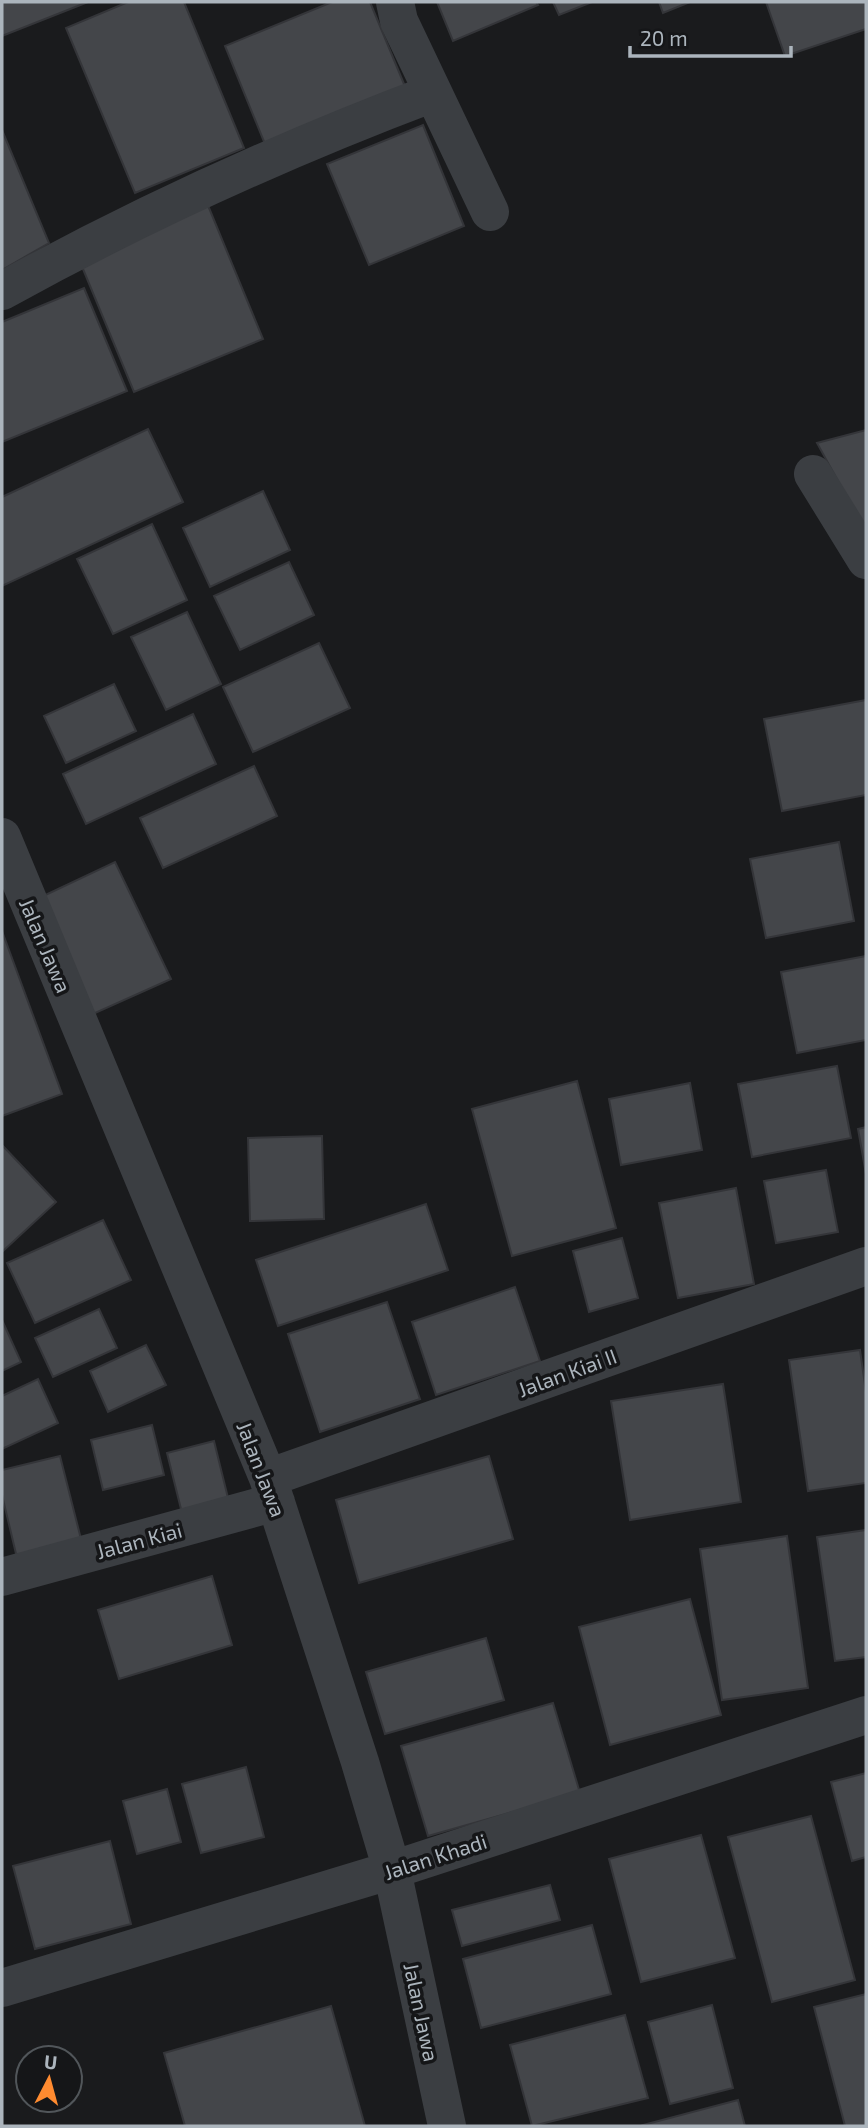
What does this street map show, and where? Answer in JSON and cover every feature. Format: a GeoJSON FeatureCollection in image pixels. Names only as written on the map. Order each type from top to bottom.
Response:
{"type":"FeatureCollection","features":[{"type":"Feature","properties":{"kind":"street"},"geometry":{"type":"LineString","coordinates":[[395,2],[399,21],[490,212]]}},
{"type":"Feature","properties":{"kind":"street"},"geometry":{"type":"LineString","coordinates":[[2,291],[88,243],[310,143],[433,93]]}},
{"type":"Feature","properties":{"kind":"street"},"geometry":{"type":"LineString","coordinates":[[813,474],[866,561]]}},
{"type":"Feature","properties":{"kind":"street","name":"Jalan Jawa"},"geometry":{"type":"LineString","coordinates":[[3,844],[272,1490],[392,1870],[447,2126]]}},
{"type":"Feature","properties":{"kind":"street","name":"Jalan Kiai II"},"geometry":{"type":"LineString","coordinates":[[272,1490],[866,1266]]}},
{"type":"Feature","properties":{"kind":"street","name":"Jalan Kiai"},"geometry":{"type":"LineString","coordinates":[[2,1577],[272,1490]]}},
{"type":"Feature","properties":{"kind":"street","name":"Jalan Khadi"},"geometry":{"type":"LineString","coordinates":[[2,1988],[392,1870],[866,1715]]}},
{"type":"Feature","properties":{"kind":"building"},"geometry":{"type":"Polygon","coordinates":[[[2,2],[88,2],[2,36],[2,2]]]}},
{"type":"Feature","properties":{"kind":"building"},"geometry":{"type":"Polygon","coordinates":[[[128,2],[184,2],[244,148],[135,193],[66,28],[128,2]]]}},
{"type":"Feature","properties":{"kind":"building"},"geometry":{"type":"Polygon","coordinates":[[[332,2],[370,2],[409,96],[269,154],[225,46],[332,2]]]}},
{"type":"Feature","properties":{"kind":"building"},"geometry":{"type":"Polygon","coordinates":[[[437,2],[536,2],[538,5],[453,41],[437,2]]]}},
{"type":"Feature","properties":{"kind":"building"},"geometry":{"type":"Polygon","coordinates":[[[553,2],[592,2],[559,15],[553,2]]]}},
{"type":"Feature","properties":{"kind":"building"},"geometry":{"type":"Polygon","coordinates":[[[659,2],[690,2],[663,13],[659,2]]]}},
{"type":"Feature","properties":{"kind":"building"},"geometry":{"type":"Polygon","coordinates":[[[766,2],[866,2],[866,29],[785,56],[766,2]]]}},
{"type":"Feature","properties":{"kind":"building"},"geometry":{"type":"Polygon","coordinates":[[[423,125],[464,226],[369,265],[327,164],[423,125]]]}},
{"type":"Feature","properties":{"kind":"building"},"geometry":{"type":"Polygon","coordinates":[[[2,130],[49,243],[2,270],[2,130]]]}},
{"type":"Feature","properties":{"kind":"building"},"geometry":{"type":"Polygon","coordinates":[[[207,203],[263,339],[134,392],[78,257],[207,203]]]}},
{"type":"Feature","properties":{"kind":"building"},"geometry":{"type":"Polygon","coordinates":[[[84,288],[127,391],[2,442],[2,322],[84,288]]]}},
{"type":"Feature","properties":{"kind":"building"},"geometry":{"type":"Polygon","coordinates":[[[148,429],[183,502],[2,586],[2,497],[148,429]]]}},
{"type":"Feature","properties":{"kind":"building"},"geometry":{"type":"Polygon","coordinates":[[[866,430],[866,532],[817,443],[866,430]]]}},
{"type":"Feature","properties":{"kind":"building"},"geometry":{"type":"Polygon","coordinates":[[[263,491],[290,550],[210,587],[183,528],[263,491]]]}},
{"type":"Feature","properties":{"kind":"building"},"geometry":{"type":"Polygon","coordinates":[[[152,524],[187,600],[113,634],[77,559],[152,524]]]}},
{"type":"Feature","properties":{"kind":"building"},"geometry":{"type":"Polygon","coordinates":[[[289,562],[314,615],[240,650],[214,596],[289,562]]]}},
{"type":"Feature","properties":{"kind":"building"},"geometry":{"type":"Polygon","coordinates":[[[187,612],[221,684],[166,710],[131,637],[187,612]]]}},
{"type":"Feature","properties":{"kind":"building"},"geometry":{"type":"Polygon","coordinates":[[[319,643],[350,708],[253,752],[223,687],[319,643]]]}},
{"type":"Feature","properties":{"kind":"building"},"geometry":{"type":"Polygon","coordinates":[[[114,684],[136,731],[66,763],[44,716],[114,684]]]}},
{"type":"Feature","properties":{"kind":"building"},"geometry":{"type":"Polygon","coordinates":[[[866,700],[866,795],[782,811],[764,719],[866,700]]]}},
{"type":"Feature","properties":{"kind":"building"},"geometry":{"type":"Polygon","coordinates":[[[193,714],[216,764],[86,824],[63,774],[193,714]]]}},
{"type":"Feature","properties":{"kind":"building"},"geometry":{"type":"Polygon","coordinates":[[[254,766],[277,816],[163,868],[140,818],[254,766]]]}},
{"type":"Feature","properties":{"kind":"building"},"geometry":{"type":"Polygon","coordinates":[[[839,842],[854,921],[766,938],[750,859],[839,842]]]}},
{"type":"Feature","properties":{"kind":"building"},"geometry":{"type":"Polygon","coordinates":[[[115,862],[171,979],[93,1014],[39,898],[115,862]]]}},
{"type":"Feature","properties":{"kind":"building"},"geometry":{"type":"Polygon","coordinates":[[[2,931],[62,1094],[2,1116],[2,931]]]}},
{"type":"Feature","properties":{"kind":"building"},"geometry":{"type":"Polygon","coordinates":[[[866,956],[866,1040],[797,1053],[781,972],[866,956]]]}},
{"type":"Feature","properties":{"kind":"building"},"geometry":{"type":"Polygon","coordinates":[[[837,1066],[851,1138],[752,1157],[738,1084],[837,1066]]]}},
{"type":"Feature","properties":{"kind":"building"},"geometry":{"type":"Polygon","coordinates":[[[577,1081],[616,1228],[512,1256],[472,1109],[577,1081]]]}},
{"type":"Feature","properties":{"kind":"building"},"geometry":{"type":"Polygon","coordinates":[[[690,1083],[702,1150],[621,1165],[609,1099],[690,1083]]]}},
{"type":"Feature","properties":{"kind":"building"},"geometry":{"type":"Polygon","coordinates":[[[866,1127],[866,1174],[858,1129],[866,1127]]]}},
{"type":"Feature","properties":{"kind":"building"},"geometry":{"type":"Polygon","coordinates":[[[322,1136],[324,1219],[250,1221],[248,1138],[322,1136]]]}},
{"type":"Feature","properties":{"kind":"building"},"geometry":{"type":"Polygon","coordinates":[[[2,1145],[56,1202],[2,1252],[2,1145]]]}},
{"type":"Feature","properties":{"kind":"building"},"geometry":{"type":"Polygon","coordinates":[[[826,1170],[838,1232],[776,1243],[764,1181],[826,1170]]]}},
{"type":"Feature","properties":{"kind":"building"},"geometry":{"type":"Polygon","coordinates":[[[736,1188],[754,1284],[678,1298],[659,1203],[736,1188]]]}},
{"type":"Feature","properties":{"kind":"building"},"geometry":{"type":"Polygon","coordinates":[[[426,1204],[448,1270],[278,1326],[256,1260],[426,1204]]]}},
{"type":"Feature","properties":{"kind":"building"},"geometry":{"type":"Polygon","coordinates":[[[103,1220],[131,1280],[35,1323],[7,1263],[103,1220]]]}},
{"type":"Feature","properties":{"kind":"building"},"geometry":{"type":"Polygon","coordinates":[[[622,1238],[638,1298],[589,1312],[573,1251],[622,1238]]]}},
{"type":"Feature","properties":{"kind":"building"},"geometry":{"type":"Polygon","coordinates":[[[515,1287],[540,1361],[436,1395],[412,1322],[515,1287]]]}},
{"type":"Feature","properties":{"kind":"building"},"geometry":{"type":"Polygon","coordinates":[[[387,1302],[420,1399],[320,1432],[288,1334],[387,1302]]]}},
{"type":"Feature","properties":{"kind":"building"},"geometry":{"type":"Polygon","coordinates":[[[99,1309],[117,1348],[53,1377],[35,1338],[99,1309]]]}},
{"type":"Feature","properties":{"kind":"building"},"geometry":{"type":"Polygon","coordinates":[[[2,1320],[21,1362],[2,1371],[2,1320]]]}},
{"type":"Feature","properties":{"kind":"building"},"geometry":{"type":"Polygon","coordinates":[[[146,1345],[166,1385],[108,1412],[90,1371],[146,1345]]]}},
{"type":"Feature","properties":{"kind":"building"},"geometry":{"type":"Polygon","coordinates":[[[860,1350],[866,1392],[866,1483],[808,1491],[789,1360],[860,1350]]]}},
{"type":"Feature","properties":{"kind":"building"},"geometry":{"type":"Polygon","coordinates":[[[38,1379],[58,1423],[2,1449],[2,1396],[38,1379]]]}},
{"type":"Feature","properties":{"kind":"building"},"geometry":{"type":"Polygon","coordinates":[[[723,1384],[741,1502],[630,1520],[611,1401],[723,1384]]]}},
{"type":"Feature","properties":{"kind":"building"},"geometry":{"type":"Polygon","coordinates":[[[152,1425],[164,1475],[103,1490],[91,1440],[152,1425]]]}},
{"type":"Feature","properties":{"kind":"building"},"geometry":{"type":"Polygon","coordinates":[[[214,1441],[229,1502],[182,1513],[167,1453],[214,1441]]]}},
{"type":"Feature","properties":{"kind":"building"},"geometry":{"type":"Polygon","coordinates":[[[60,1456],[82,1543],[17,1558],[2,1495],[2,1470],[60,1456]]]}},
{"type":"Feature","properties":{"kind":"building"},"geometry":{"type":"Polygon","coordinates":[[[489,1456],[513,1539],[359,1583],[336,1500],[489,1456]]]}},
{"type":"Feature","properties":{"kind":"building"},"geometry":{"type":"Polygon","coordinates":[[[866,1530],[866,1657],[835,1661],[817,1537],[866,1530]]]}},
{"type":"Feature","properties":{"kind":"building"},"geometry":{"type":"Polygon","coordinates":[[[787,1536],[808,1688],[722,1700],[700,1549],[787,1536]]]}},
{"type":"Feature","properties":{"kind":"building"},"geometry":{"type":"Polygon","coordinates":[[[212,1576],[232,1645],[119,1679],[98,1610],[212,1576]]]}},
{"type":"Feature","properties":{"kind":"building"},"geometry":{"type":"Polygon","coordinates":[[[690,1599],[721,1715],[610,1745],[579,1627],[690,1599]]]}},
{"type":"Feature","properties":{"kind":"building"},"geometry":{"type":"Polygon","coordinates":[[[486,1638],[504,1700],[385,1734],[366,1672],[486,1638]]]}},
{"type":"Feature","properties":{"kind":"building"},"geometry":{"type":"Polygon","coordinates":[[[553,1703],[580,1793],[428,1836],[401,1746],[553,1703]]]}},
{"type":"Feature","properties":{"kind":"building"},"geometry":{"type":"Polygon","coordinates":[[[246,1767],[264,1837],[201,1853],[182,1784],[246,1767]]]}},
{"type":"Feature","properties":{"kind":"building"},"geometry":{"type":"Polygon","coordinates":[[[866,1773],[866,1857],[852,1861],[831,1782],[866,1773]]]}},
{"type":"Feature","properties":{"kind":"building"},"geometry":{"type":"Polygon","coordinates":[[[167,1789],[181,1842],[137,1854],[123,1801],[167,1789]]]}},
{"type":"Feature","properties":{"kind":"building"},"geometry":{"type":"Polygon","coordinates":[[[811,1816],[855,1980],[772,2002],[728,1837],[811,1816]]]}},
{"type":"Feature","properties":{"kind":"building"},"geometry":{"type":"Polygon","coordinates":[[[701,1835],[735,1958],[641,1982],[609,1859],[701,1835]]]}},
{"type":"Feature","properties":{"kind":"building"},"geometry":{"type":"Polygon","coordinates":[[[110,1841],[131,1924],[35,1949],[13,1866],[110,1841]]]}},
{"type":"Feature","properties":{"kind":"building"},"geometry":{"type":"Polygon","coordinates":[[[550,1885],[560,1920],[462,1946],[452,1910],[550,1885]]]}},
{"type":"Feature","properties":{"kind":"building"},"geometry":{"type":"Polygon","coordinates":[[[592,1925],[611,1994],[481,2028],[463,1959],[592,1925]]]}},
{"type":"Feature","properties":{"kind":"building"},"geometry":{"type":"Polygon","coordinates":[[[866,1994],[866,2126],[845,2126],[814,2007],[866,1994]]]}},
{"type":"Feature","properties":{"kind":"building"},"geometry":{"type":"Polygon","coordinates":[[[712,2005],[733,2088],[670,2104],[648,2022],[712,2005]]]}},
{"type":"Feature","properties":{"kind":"building"},"geometry":{"type":"Polygon","coordinates":[[[331,2006],[365,2126],[185,2126],[164,2053],[331,2006]]]}},
{"type":"Feature","properties":{"kind":"building"},"geometry":{"type":"Polygon","coordinates":[[[625,2015],[648,2098],[532,2126],[510,2045],[625,2015]]]}},
{"type":"Feature","properties":{"kind":"building"},"geometry":{"type":"Polygon","coordinates":[[[738,2100],[745,2126],[643,2125],[738,2100]]]}}]}
